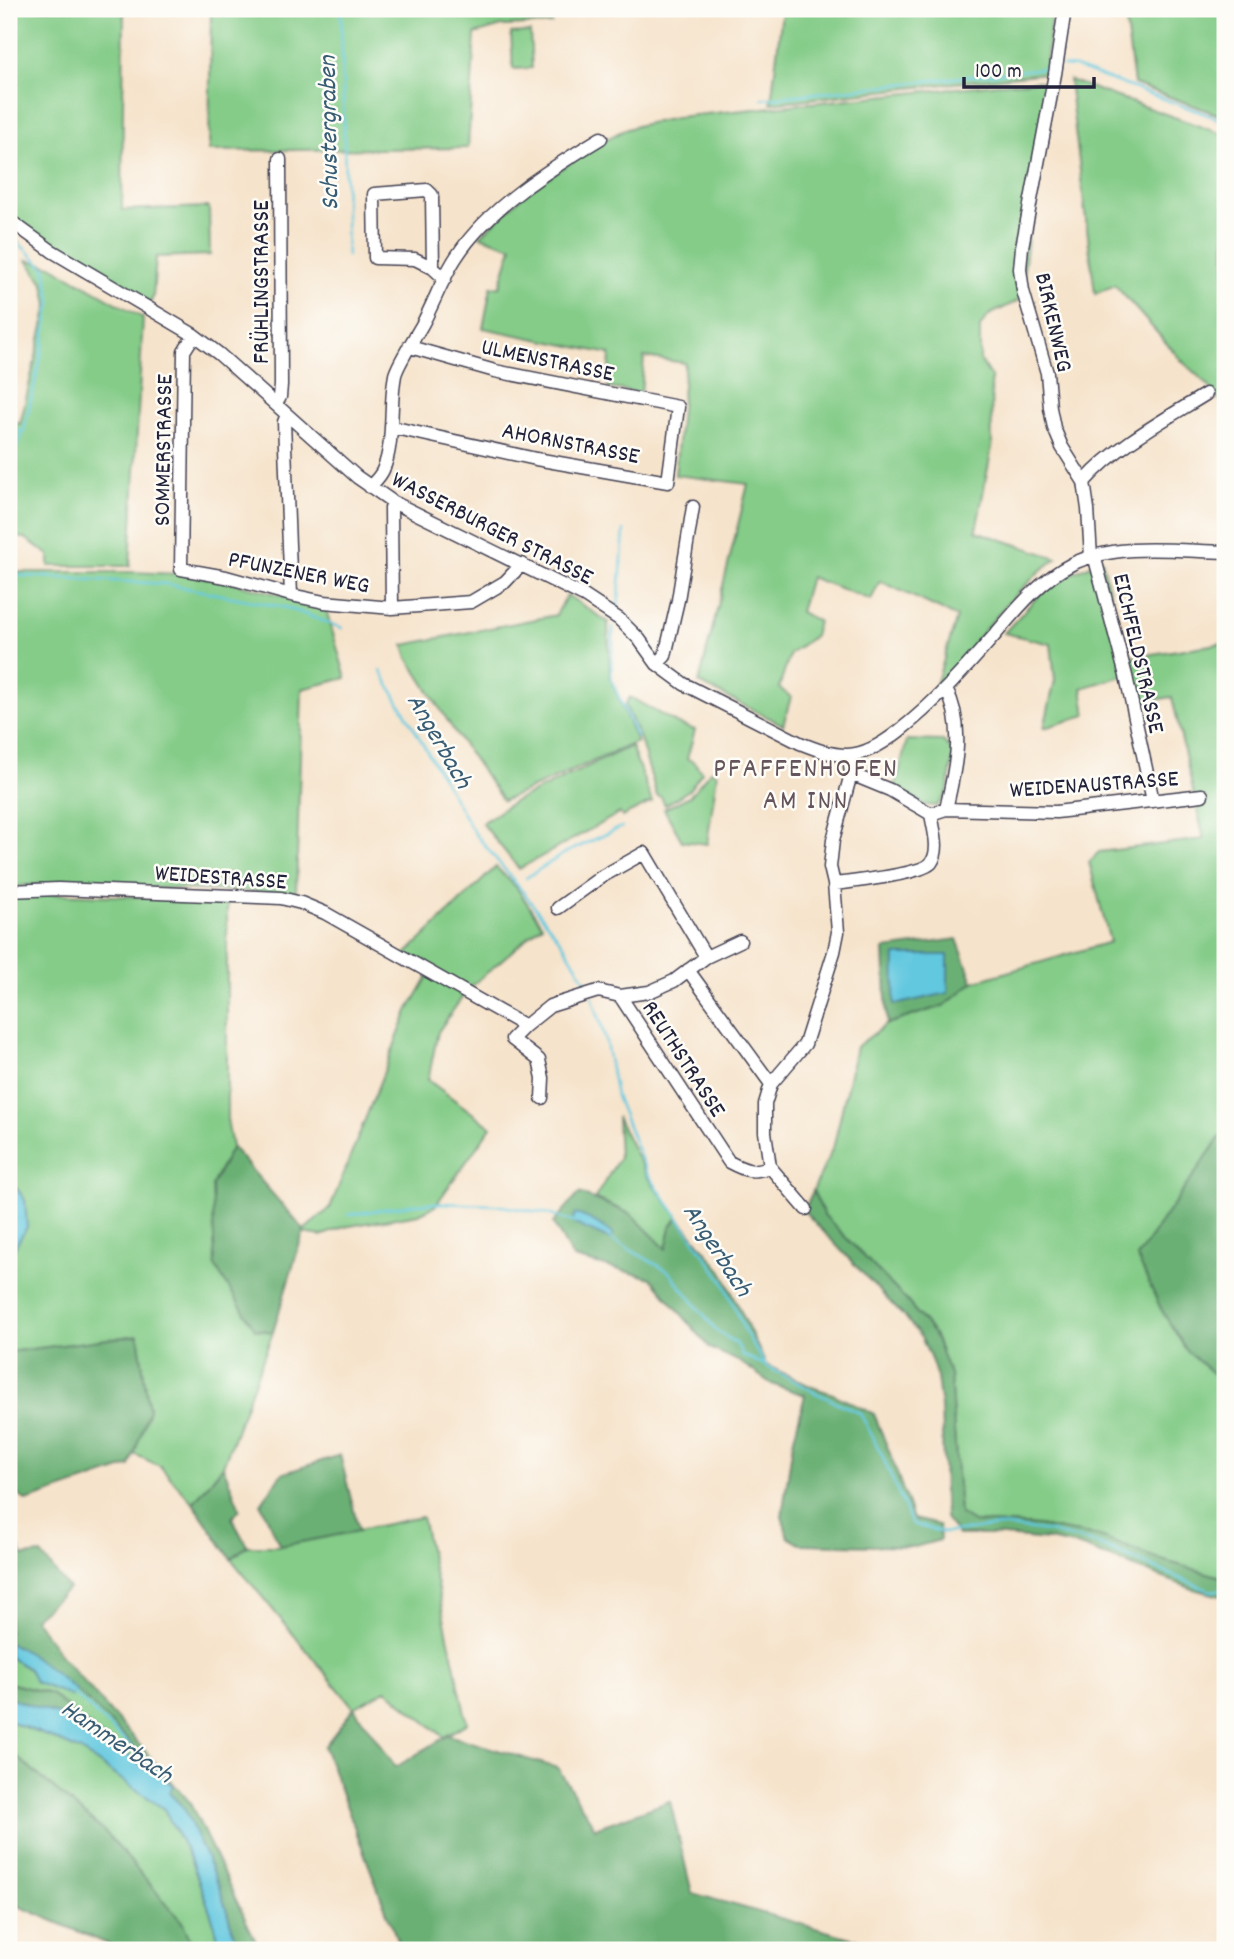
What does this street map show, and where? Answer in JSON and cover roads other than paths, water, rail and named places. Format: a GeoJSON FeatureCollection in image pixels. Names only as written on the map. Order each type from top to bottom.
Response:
{"type":"FeatureCollection","features":[{"type":"Feature","properties":{"kind":"street","name":"BIRKENWEG"},"geometry":{"type":"LineString","coordinates":[[1065,9],[1020,269],[1023,291],[1047,373],[1055,428],[1062,447],[1084,482],[1092,556]]}},
{"type":"Feature","properties":{"kind":"street"},"geometry":{"type":"LineString","coordinates":[[370,487],[383,472],[396,373],[456,257],[487,220],[571,156],[601,138]]}},
{"type":"Feature","properties":{"kind":"street","name":"FRÜHLINGSTRASSE"},"geometry":{"type":"LineString","coordinates":[[276,404],[282,385],[280,159]]}},
{"type":"Feature","properties":{"kind":"street"},"geometry":{"type":"LineString","coordinates":[[433,268],[432,195],[427,190],[374,194],[375,258],[415,259],[433,268],[445,279]]}},
{"type":"Feature","properties":{"kind":"street","name":"WASSERBURGER STRASSE"},"geometry":{"type":"LineString","coordinates":[[9,220],[52,251],[194,335],[370,487],[393,502],[584,596],[619,619],[639,639],[657,664],[684,684],[820,751],[849,755],[885,742],[946,689],[1036,590],[1071,564],[1092,556],[1129,550],[1225,552]]}},
{"type":"Feature","properties":{"kind":"street","name":"SOMMERSTRASSE"},"geometry":{"type":"LineString","coordinates":[[181,569],[184,351],[194,335]]}},
{"type":"Feature","properties":{"kind":"street","name":"ULMENSTRASSE"},"geometry":{"type":"LineString","coordinates":[[410,347],[495,371],[678,407]]}},
{"type":"Feature","properties":{"kind":"street"},"geometry":{"type":"LineString","coordinates":[[1084,482],[1100,464],[1206,394]]}},
{"type":"Feature","properties":{"kind":"street","name":"AHORNSTRASSE"},"geometry":{"type":"LineString","coordinates":[[391,426],[536,459],[668,482],[678,407]]}},
{"type":"Feature","properties":{"kind":"street"},"geometry":{"type":"LineString","coordinates":[[287,415],[284,422],[291,595]]}},
{"type":"Feature","properties":{"kind":"street"},"geometry":{"type":"LineString","coordinates":[[392,608],[393,502]]}},
{"type":"Feature","properties":{"kind":"street"},"geometry":{"type":"LineString","coordinates":[[657,664],[665,656],[678,600],[693,507]]}},
{"type":"Feature","properties":{"kind":"street","name":"EICHFELDSTRASSE"},"geometry":{"type":"LineString","coordinates":[[1092,556],[1126,676],[1153,802]]}},
{"type":"Feature","properties":{"kind":"street","name":"PFUNZENER WEG"},"geometry":{"type":"LineString","coordinates":[[181,569],[226,577],[324,602],[392,608],[471,601],[505,582],[522,564]]}},
{"type":"Feature","properties":{"kind":"street"},"geometry":{"type":"LineString","coordinates":[[946,689],[953,702],[957,739],[955,773],[946,809]]}},
{"type":"Feature","properties":{"kind":"street"},"geometry":{"type":"LineString","coordinates":[[806,1209],[770,1167],[765,1132],[765,1104],[771,1084],[805,1044],[834,952],[838,932],[830,867],[833,840],[851,774],[849,755]]}},
{"type":"Feature","properties":{"kind":"street"},"geometry":{"type":"LineString","coordinates":[[834,884],[926,867],[935,854],[931,814],[890,790],[851,774]]}},
{"type":"Feature","properties":{"kind":"street","name":"WEIDENAUSTRASSE"},"geometry":{"type":"LineString","coordinates":[[931,814],[946,809],[1056,812],[1202,795]]}},
{"type":"Feature","properties":{"kind":"street"},"geometry":{"type":"LineString","coordinates":[[558,908],[601,877],[644,853],[706,957]]}},
{"type":"Feature","properties":{"kind":"street","name":"WEIDESTRASSE"},"geometry":{"type":"LineString","coordinates":[[9,891],[58,888],[266,897],[291,901],[325,913],[524,1026]]}},
{"type":"Feature","properties":{"kind":"street"},"geometry":{"type":"LineString","coordinates":[[620,996],[649,992],[674,981],[706,957],[740,941]]}},
{"type":"Feature","properties":{"kind":"street"},"geometry":{"type":"LineString","coordinates":[[688,970],[771,1084]]}},
{"type":"Feature","properties":{"kind":"street","name":"REUTHSTRASSE"},"geometry":{"type":"LineString","coordinates":[[524,1026],[550,1006],[592,992],[620,996],[729,1162],[747,1171],[770,1167]]}},
{"type":"Feature","properties":{"kind":"street"},"geometry":{"type":"LineString","coordinates":[[524,1026],[512,1038],[539,1060],[543,1078],[542,1098]]}},
{"type":"Feature","properties":{"kind":"water"},"geometry":{"type":"Polygon","coordinates":[[[895,955],[948,955],[948,993],[894,1005],[895,955]]]}},
{"type":"Feature","properties":{"kind":"water"},"geometry":{"type":"Polygon","coordinates":[[[9,1178],[25,1200],[27,1227],[13,1250],[9,1249],[9,1178]]]}},
{"type":"Feature","properties":{"kind":"water"},"geometry":{"type":"Polygon","coordinates":[[[575,1214],[590,1219],[613,1234],[611,1240],[575,1224],[575,1214]]]}},
{"type":"Feature","properties":{"kind":"water"},"geometry":{"type":"Polygon","coordinates":[[[9,1642],[36,1658],[76,1690],[71,1696],[35,1682],[29,1669],[9,1657],[9,1642]]]}},
{"type":"Feature","properties":{"kind":"water"},"geometry":{"type":"Polygon","coordinates":[[[9,1698],[63,1716],[94,1736],[96,1732],[147,1769],[154,1767],[173,1786],[169,1793],[184,1808],[218,1884],[239,1950],[222,1950],[190,1858],[164,1809],[81,1751],[9,1721],[9,1698]]]}},
{"type":"Feature","properties":{"kind":"waterway","name":"Schustergraben"},"geometry":{"type":"LineString","coordinates":[[341,9],[347,256]]}},
{"type":"Feature","properties":{"kind":"waterway"},"geometry":{"type":"LineString","coordinates":[[1063,66],[1075,67],[1225,121]]}},
{"type":"Feature","properties":{"kind":"waterway"},"geometry":{"type":"LineString","coordinates":[[762,99],[1046,68]]}},
{"type":"Feature","properties":{"kind":"waterway","name":"Angerbach"},"geometry":{"type":"LineString","coordinates":[[9,234],[45,268],[51,301],[23,433],[9,464]]}},
{"type":"Feature","properties":{"kind":"waterway"},"geometry":{"type":"LineString","coordinates":[[9,425],[23,433]]}},
{"type":"Feature","properties":{"kind":"waterway"},"geometry":{"type":"LineString","coordinates":[[618,610],[624,531]]}},
{"type":"Feature","properties":{"kind":"waterway","name":"Angerbach"},"geometry":{"type":"LineString","coordinates":[[9,575],[166,584],[288,608],[342,628]]}},
{"type":"Feature","properties":{"kind":"waterway"},"geometry":{"type":"LineString","coordinates":[[613,627],[611,679],[637,738]]}},
{"type":"Feature","properties":{"kind":"waterway","name":"Angerbach"},"geometry":{"type":"LineString","coordinates":[[381,671],[473,831],[566,948],[590,989]]}},
{"type":"Feature","properties":{"kind":"waterway"},"geometry":{"type":"LineString","coordinates":[[526,878],[565,853],[622,827]]}},
{"type":"Feature","properties":{"kind":"waterway","name":"Angerbach"},"geometry":{"type":"LineString","coordinates":[[592,996],[605,1037],[616,1096],[647,1173],[723,1281],[746,1333],[766,1366],[860,1413],[912,1524],[945,1533],[999,1526],[1049,1532],[1095,1543],[1210,1591],[1225,1590]]}},
{"type":"Feature","properties":{"kind":"waterway"},"geometry":{"type":"LineString","coordinates":[[348,1215],[415,1204],[495,1205],[545,1213],[577,1223]]}},
{"type":"Feature","properties":{"kind":"waterway"},"geometry":{"type":"LineString","coordinates":[[611,1239],[668,1271],[717,1331],[737,1344],[742,1355],[765,1365]]}},
{"type":"Feature","properties":{"kind":"waterway","name":"Hammerbach"},"geometry":{"type":"LineString","coordinates":[[73,1693],[154,1770]]}},
{"type":"Feature","properties":{"kind":"district","name":"PFAFFENHOFEN AM INN"},"geometry":{"type":"Point","coordinates":[806,782]}}]}
